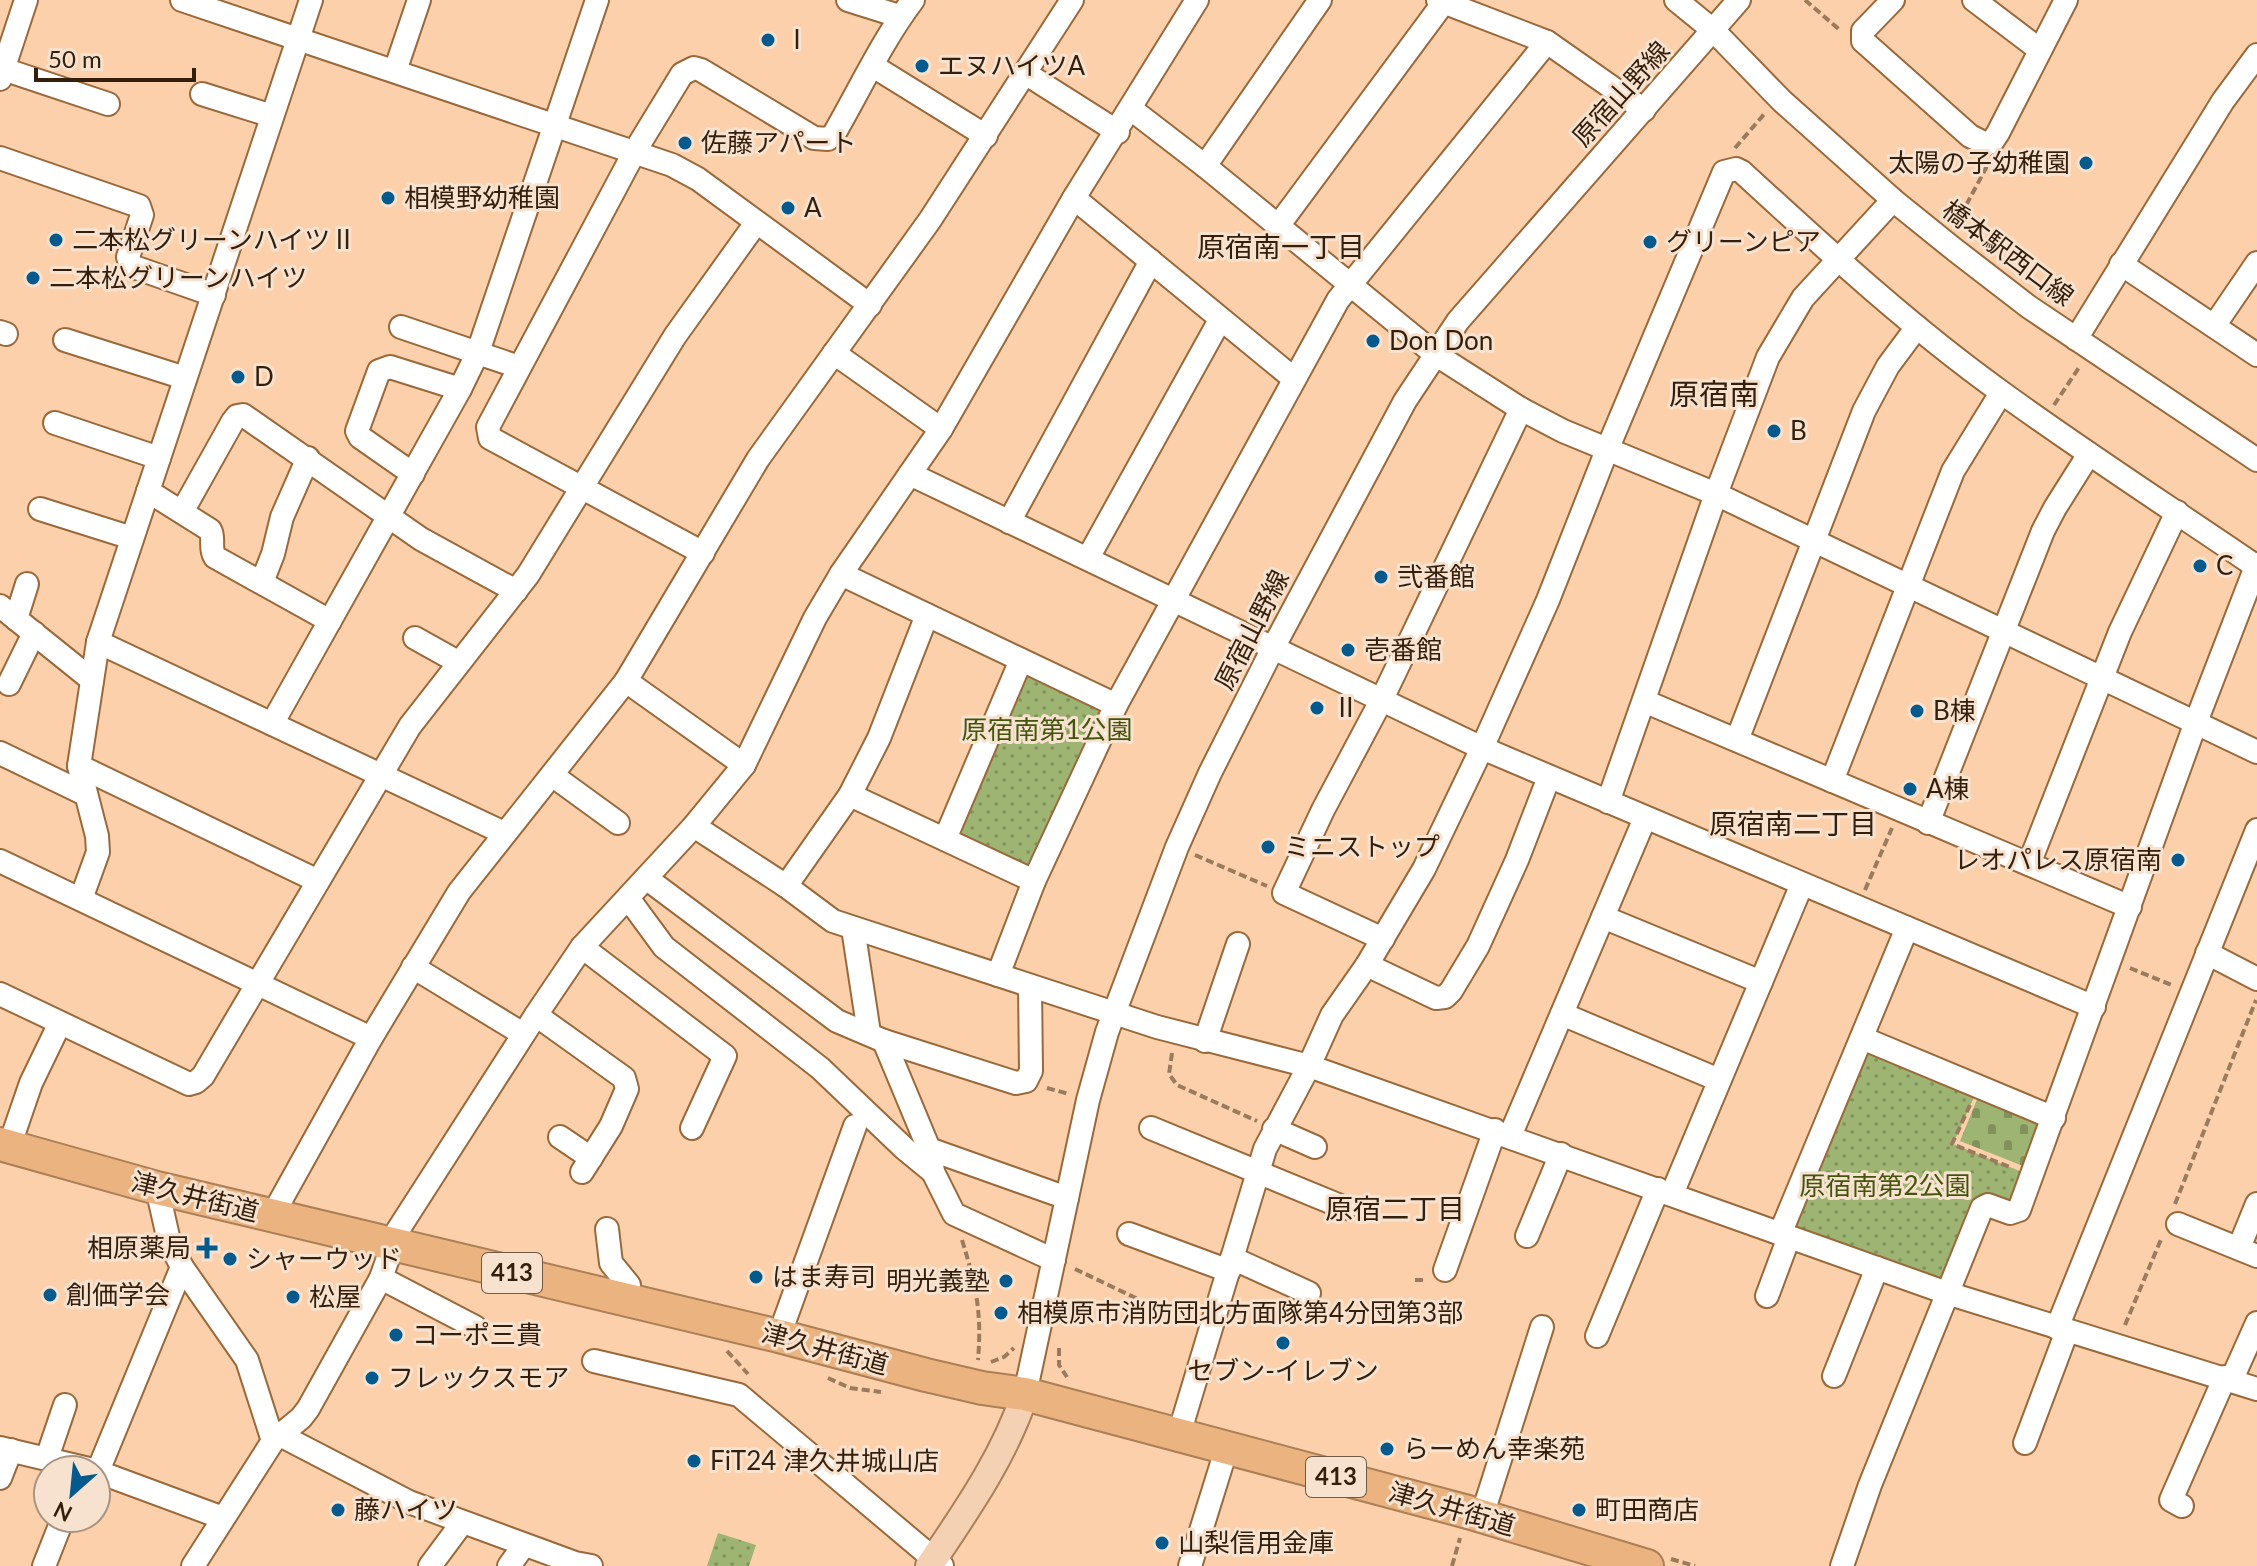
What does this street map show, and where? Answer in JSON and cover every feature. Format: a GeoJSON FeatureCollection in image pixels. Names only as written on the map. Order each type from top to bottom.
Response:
{"type":"FeatureCollection","features":[{"type":"Feature","properties":{"kind":"highway","name":"津久井街道"},"geometry":{"type":"LineString","coordinates":[[5,1146],[272,1216],[779,1336],[926,1375],[1025,1394],[1482,1516],[1647,1566]]}},
{"type":"Feature","properties":{"kind":"main road"},"geometry":{"type":"LineString","coordinates":[[935,1564],[996,1463],[1014,1427],[1025,1394]]}},
{"type":"Feature","properties":{"kind":"street"},"geometry":{"type":"LineString","coordinates":[[26,0],[2,74],[108,104]]}},
{"type":"Feature","properties":{"kind":"street"},"geometry":{"type":"LineString","coordinates":[[182,0],[672,165],[698,179],[870,305]]}},
{"type":"Feature","properties":{"kind":"street"},"geometry":{"type":"LineString","coordinates":[[81,899],[98,852],[97,836],[79,766],[98,642],[311,0]]}},
{"type":"Feature","properties":{"kind":"street"},"geometry":{"type":"LineString","coordinates":[[395,71],[419,0]]}},
{"type":"Feature","properties":{"kind":"street"},"geometry":{"type":"LineString","coordinates":[[272,724],[478,352],[597,0]]}},
{"type":"Feature","properties":{"kind":"street"},"geometry":{"type":"LineString","coordinates":[[703,553],[490,438],[488,427],[635,151],[682,74],[687,70],[701,70],[822,140],[834,134],[906,8],[848,0]]}},
{"type":"Feature","properties":{"kind":"street"},"geometry":{"type":"LineString","coordinates":[[272,1216],[371,1038],[459,892],[626,681],[758,459],[870,305],[986,136],[1072,0]]}},
{"type":"Feature","properties":{"kind":"street"},"geometry":{"type":"LineString","coordinates":[[193,1566],[276,1438],[308,1409],[381,1278],[398,1230],[582,947],[694,826],[744,765],[815,618],[841,574],[941,429],[1074,198],[1118,132],[1197,0]]}},
{"type":"Feature","properties":{"kind":"street"},"geometry":{"type":"LineString","coordinates":[[1205,166],[1320,0]]}},
{"type":"Feature","properties":{"kind":"street","name":"橋本駅西口線"},"geometry":{"type":"LineString","coordinates":[[1676,0],[1714,31],[1765,85],[1893,200],[2080,349],[2257,460]]}},
{"type":"Feature","properties":{"kind":"street","name":"原宿山野線"},"geometry":{"type":"LineString","coordinates":[[1025,1394],[1065,1264],[1067,1198],[1088,1100],[1114,1013],[1177,847],[1210,773],[1273,648],[1405,401],[1435,354],[1485,287],[1739,0]]}},
{"type":"Feature","properties":{"kind":"street"},"geometry":{"type":"LineString","coordinates":[[1893,0],[1863,31],[1867,46],[1970,136],[1986,144],[1995,138],[2066,0]]}},
{"type":"Feature","properties":{"kind":"street"},"geometry":{"type":"LineString","coordinates":[[1974,0],[2040,50]]}},
{"type":"Feature","properties":{"kind":"street"},"geometry":{"type":"LineString","coordinates":[[1278,226],[1441,1],[1547,42],[1644,110]]}},
{"type":"Feature","properties":{"kind":"street"},"geometry":{"type":"LineString","coordinates":[[998,975],[1034,881],[1116,705],[1293,378],[1348,285],[1547,42]]}},
{"type":"Feature","properties":{"kind":"street"},"geometry":{"type":"LineString","coordinates":[[2080,349],[2121,264],[2223,101],[2257,55]]}},
{"type":"Feature","properties":{"kind":"street"},"geometry":{"type":"LineString","coordinates":[[873,66],[986,136]]}},
{"type":"Feature","properties":{"kind":"street"},"geometry":{"type":"LineString","coordinates":[[1025,73],[1118,132]]}},
{"type":"Feature","properties":{"kind":"street"},"geometry":{"type":"LineString","coordinates":[[202,94],[272,116]]}},
{"type":"Feature","properties":{"kind":"street"},"geometry":{"type":"LineString","coordinates":[[1131,109],[1435,354],[1521,409],[1563,431],[1716,494],[2257,752]]}},
{"type":"Feature","properties":{"kind":"street"},"geometry":{"type":"LineString","coordinates":[[0,158],[139,206],[142,215],[128,257],[131,266],[214,295]]}},
{"type":"Feature","properties":{"kind":"street"},"geometry":{"type":"LineString","coordinates":[[1179,1434],[1257,1172],[1274,1129],[1309,1066],[1332,1015],[1367,965],[1424,869],[1548,600],[1607,450],[1724,172],[1736,169],[1917,327],[2001,393],[2257,566],[2196,722],[2019,1210],[2010,1213],[1988,1205],[1982,1208],[1870,1485],[1842,1566]]}},
{"type":"Feature","properties":{"kind":"street"},"geometry":{"type":"LineString","coordinates":[[1074,198],[1293,378]]}},
{"type":"Feature","properties":{"kind":"street"},"geometry":{"type":"LineString","coordinates":[[1608,802],[1761,372],[1803,298],[1893,200]]}},
{"type":"Feature","properties":{"kind":"street"},"geometry":{"type":"LineString","coordinates":[[0,994],[189,1084],[203,1076],[425,704],[516,591],[675,336],[756,223]]}},
{"type":"Feature","properties":{"kind":"street"},"geometry":{"type":"LineString","coordinates":[[1009,522],[1151,261]]}},
{"type":"Feature","properties":{"kind":"street"},"geometry":{"type":"LineString","coordinates":[[2214,326],[2257,263]]}},
{"type":"Feature","properties":{"kind":"street"},"geometry":{"type":"LineString","coordinates":[[2121,264],[2257,355]]}},
{"type":"Feature","properties":{"kind":"street"},"geometry":{"type":"LineString","coordinates":[[1088,558],[1220,320]]}},
{"type":"Feature","properties":{"kind":"street"},"geometry":{"type":"LineString","coordinates":[[401,327],[519,367]]}},
{"type":"Feature","properties":{"kind":"street"},"geometry":{"type":"LineString","coordinates":[[1737,740],[1875,387],[1917,327]]}},
{"type":"Feature","properties":{"kind":"street"},"geometry":{"type":"LineString","coordinates":[[65,340],[185,378]]}},
{"type":"Feature","properties":{"kind":"street"},"geometry":{"type":"LineString","coordinates":[[834,353],[941,429]]}},
{"type":"Feature","properties":{"kind":"street"},"geometry":{"type":"LineString","coordinates":[[413,474],[360,437],[357,431],[379,371],[390,367],[460,389]]}},
{"type":"Feature","properties":{"kind":"street"},"geometry":{"type":"LineString","coordinates":[[1832,781],[1953,471],[2001,393]]}},
{"type":"Feature","properties":{"kind":"street"},"geometry":{"type":"LineString","coordinates":[[1383,939],[1284,893],[1323,810],[1382,699],[1521,409]]}},
{"type":"Feature","properties":{"kind":"street"},"geometry":{"type":"LineString","coordinates":[[182,512],[233,421],[243,415],[436,549],[516,591]]}},
{"type":"Feature","properties":{"kind":"street"},"geometry":{"type":"LineString","coordinates":[[55,423],[159,458]]}},
{"type":"Feature","properties":{"kind":"street"},"geometry":{"type":"LineString","coordinates":[[1928,823],[2043,531],[2089,454]]}},
{"type":"Feature","properties":{"kind":"street"},"geometry":{"type":"LineString","coordinates":[[262,582],[282,517],[308,458]]}},
{"type":"Feature","properties":{"kind":"street"},"geometry":{"type":"LineString","coordinates":[[910,474],[1482,748],[2094,1007]]}},
{"type":"Feature","properties":{"kind":"street"},"geometry":{"type":"LineString","coordinates":[[148,491],[211,532],[215,557],[330,621]]}},
{"type":"Feature","properties":{"kind":"street"},"geometry":{"type":"LineString","coordinates":[[40,509],[132,538]]}},
{"type":"Feature","properties":{"kind":"street"},"geometry":{"type":"LineString","coordinates":[[2029,864],[2101,678],[2177,512]]}},
{"type":"Feature","properties":{"kind":"street"},"geometry":{"type":"LineString","coordinates":[[841,574],[1116,705]]}},
{"type":"Feature","properties":{"kind":"street"},"geometry":{"type":"LineString","coordinates":[[27,584],[8,612],[92,680]]}},
{"type":"Feature","properties":{"kind":"street"},"geometry":{"type":"LineString","coordinates":[[786,886],[850,795],[879,738],[927,615]]}},
{"type":"Feature","properties":{"kind":"street"},"geometry":{"type":"LineString","coordinates":[[9,684],[34,633]]}},
{"type":"Feature","properties":{"kind":"street"},"geometry":{"type":"LineString","coordinates":[[415,638],[458,662]]}},
{"type":"Feature","properties":{"kind":"street"},"geometry":{"type":"LineString","coordinates":[[98,642],[504,833]]}},
{"type":"Feature","properties":{"kind":"street"},"geometry":{"type":"LineString","coordinates":[[945,839],[1021,660]]}},
{"type":"Feature","properties":{"kind":"street"},"geometry":{"type":"LineString","coordinates":[[626,681],[744,765]]}},
{"type":"Feature","properties":{"kind":"street"},"geometry":{"type":"LineString","coordinates":[[1644,701],[2130,907]]}},
{"type":"Feature","properties":{"kind":"street"},"geometry":{"type":"LineString","coordinates":[[0,753],[85,794]]}},
{"type":"Feature","properties":{"kind":"street"},"geometry":{"type":"LineString","coordinates":[[79,766],[318,881]]}},
{"type":"Feature","properties":{"kind":"street"},"geometry":{"type":"LineString","coordinates":[[552,775],[618,823]]}},
{"type":"Feature","properties":{"kind":"street"},"geometry":{"type":"LineString","coordinates":[[1367,965],[1436,998],[1445,997],[1451,991],[1485,932],[1549,777]]}},
{"type":"Feature","properties":{"kind":"street"},"geometry":{"type":"LineString","coordinates":[[850,795],[1034,881]]}},
{"type":"Feature","properties":{"kind":"street"},"geometry":{"type":"LineString","coordinates":[[1445,1270],[1502,1133],[1562,1014],[1645,818]]}},
{"type":"Feature","properties":{"kind":"street"},"geometry":{"type":"LineString","coordinates":[[694,826],[833,921],[1205,1041],[1309,1066],[1947,1293],[2257,1389]]}},
{"type":"Feature","properties":{"kind":"street"},"geometry":{"type":"LineString","coordinates":[[2025,1443],[2062,1330],[2207,953],[2252,857],[2257,830]]}},
{"type":"Feature","properties":{"kind":"street"},"geometry":{"type":"LineString","coordinates":[[0,861],[371,1038]]}},
{"type":"Feature","properties":{"kind":"street"},"geometry":{"type":"LineString","coordinates":[[646,878],[837,1021],[1016,1083],[1026,1081],[1031,1071],[1030,986]]}},
{"type":"Feature","properties":{"kind":"street"},"geometry":{"type":"LineString","coordinates":[[1597,1336],[1719,1080],[1802,884]]}},
{"type":"Feature","properties":{"kind":"street"},"geometry":{"type":"LineString","coordinates":[[628,898],[664,947],[820,1068],[905,1149],[931,1160],[1067,1198]]}},
{"type":"Feature","properties":{"kind":"street"},"geometry":{"type":"LineString","coordinates":[[1603,917],[1761,982]]}},
{"type":"Feature","properties":{"kind":"street"},"geometry":{"type":"LineString","coordinates":[[853,928],[876,1037],[954,1214],[1065,1264]]}},
{"type":"Feature","properties":{"kind":"street"},"geometry":{"type":"LineString","coordinates":[[1767,1296],[1785,1235],[1907,928]]}},
{"type":"Feature","properties":{"kind":"street"},"geometry":{"type":"LineString","coordinates":[[1205,1041],[1238,944]]}},
{"type":"Feature","properties":{"kind":"street"},"geometry":{"type":"LineString","coordinates":[[582,947],[734,1062],[692,1128]]}},
{"type":"Feature","properties":{"kind":"street"},"geometry":{"type":"LineString","coordinates":[[2207,953],[2257,979]]}},
{"type":"Feature","properties":{"kind":"street"},"geometry":{"type":"LineString","coordinates":[[413,967],[523,1034]]}},
{"type":"Feature","properties":{"kind":"street"},"geometry":{"type":"LineString","coordinates":[[1562,1014],[1719,1080]]}},
{"type":"Feature","properties":{"kind":"street"},"geometry":{"type":"LineString","coordinates":[[536,1015],[624,1078],[627,1084],[611,1126],[586,1165],[560,1137]]}},
{"type":"Feature","properties":{"kind":"street"},"geometry":{"type":"LineString","coordinates":[[5,1146],[60,1023]]}},
{"type":"Feature","properties":{"kind":"street"},"geometry":{"type":"LineString","coordinates":[[1862,1038],[2054,1118]]}},
{"type":"Feature","properties":{"kind":"street"},"geometry":{"type":"LineString","coordinates":[[779,1336],[855,1126]]}},
{"type":"Feature","properties":{"kind":"street"},"geometry":{"type":"LineString","coordinates":[[1151,1128],[1345,1208]]}},
{"type":"Feature","properties":{"kind":"street"},"geometry":{"type":"LineString","coordinates":[[1274,1129],[1315,1147]]}},
{"type":"Feature","properties":{"kind":"street"},"geometry":{"type":"LineString","coordinates":[[1527,1236],[1561,1154]]}},
{"type":"Feature","properties":{"kind":"street"},"geometry":{"type":"LineString","coordinates":[[157,1188],[169,1241],[182,1267],[247,1360],[276,1438],[409,1502],[524,1545],[591,1566]]}},
{"type":"Feature","properties":{"kind":"street"},"geometry":{"type":"LineString","coordinates":[[2173,1222],[2248,1252],[2257,1204]]}},
{"type":"Feature","properties":{"kind":"street"},"geometry":{"type":"LineString","coordinates":[[607,1229],[611,1263],[629,1285]]}},
{"type":"Feature","properties":{"kind":"street"},"geometry":{"type":"LineString","coordinates":[[1129,1234],[1231,1264],[1309,1293]]}},
{"type":"Feature","properties":{"kind":"street"},"geometry":{"type":"LineString","coordinates":[[97,1454],[182,1267]]}},
{"type":"Feature","properties":{"kind":"street"},"geometry":{"type":"LineString","coordinates":[[1834,1376],[1877,1268]]}},
{"type":"Feature","properties":{"kind":"street"},"geometry":{"type":"LineString","coordinates":[[381,1278],[475,1327]]}},
{"type":"Feature","properties":{"kind":"street"},"geometry":{"type":"LineString","coordinates":[[2173,1464],[2257,1323]]}},
{"type":"Feature","properties":{"kind":"street"},"geometry":{"type":"LineString","coordinates":[[1482,1516],[1542,1327]]}},
{"type":"Feature","properties":{"kind":"street"},"geometry":{"type":"LineString","coordinates":[[594,1361],[739,1395],[935,1564]]}},
{"type":"Feature","properties":{"kind":"street"},"geometry":{"type":"LineString","coordinates":[[2182,1506],[2171,1500],[2223,1377]]}},
{"type":"Feature","properties":{"kind":"street"},"geometry":{"type":"LineString","coordinates":[[48,1454],[65,1405]]}},
{"type":"Feature","properties":{"kind":"street"},"geometry":{"type":"LineString","coordinates":[[1190,1566],[1227,1447]]}},
{"type":"Feature","properties":{"kind":"street"},"geometry":{"type":"LineString","coordinates":[[0,1478],[5,1449],[32,1455]]}},
{"type":"Feature","properties":{"kind":"street"},"geometry":{"type":"LineString","coordinates":[[112,1478],[223,1518]]}},
{"type":"Feature","properties":{"kind":"street"},"geometry":{"type":"LineString","coordinates":[[430,1566],[462,1523]]}},
{"type":"Feature","properties":{"kind":"street"},"geometry":{"type":"LineString","coordinates":[[44,1566],[57,1534]]}},
{"type":"Feature","properties":{"kind":"street"},"geometry":{"type":"LineString","coordinates":[[509,1566],[524,1545]]}},
{"type":"Feature","properties":{"kind":"path"},"geometry":{"type":"LineString","coordinates":[[1805,0],[1845,34],[1862,36]]}},
{"type":"Feature","properties":{"kind":"path"},"geometry":{"type":"LineString","coordinates":[[1732,151],[1770,107]]}},
{"type":"Feature","properties":{"kind":"path"},"geometry":{"type":"LineString","coordinates":[[1952,232],[1986,168],[1986,144]]}},
{"type":"Feature","properties":{"kind":"path"},"geometry":{"type":"LineString","coordinates":[[2043,420],[2080,349]]}},
{"type":"Feature","properties":{"kind":"path"},"geometry":{"type":"LineString","coordinates":[[1858,907],[1899,811]]}},
{"type":"Feature","properties":{"kind":"path"},"geometry":{"type":"LineString","coordinates":[[1190,853],[1284,893]]}},
{"type":"Feature","properties":{"kind":"path"},"geometry":{"type":"LineString","coordinates":[[2111,961],[2191,993]]}},
{"type":"Feature","properties":{"kind":"path"},"geometry":{"type":"LineString","coordinates":[[2116,1346],[2173,1222],[2257,998]]}},
{"type":"Feature","properties":{"kind":"path"},"geometry":{"type":"LineString","coordinates":[[1168,1045],[1173,1048],[1169,1074],[1177,1085],[1274,1129]]}},
{"type":"Feature","properties":{"kind":"path"},"geometry":{"type":"LineString","coordinates":[[1026,1081],[1073,1095]]}},
{"type":"Feature","properties":{"kind":"path"},"geometry":{"type":"LineString","coordinates":[[1979,1086],[1952,1144],[2032,1176]]}},
{"type":"Feature","properties":{"kind":"path"},"geometry":{"type":"LineString","coordinates":[[954,1214],[978,1296],[978,1362]]}},
{"type":"Feature","properties":{"kind":"path"},"geometry":{"type":"LineString","coordinates":[[1065,1264],[1210,1334]]}},
{"type":"Feature","properties":{"kind":"path"},"geometry":{"type":"LineString","coordinates":[[720,1343],[742,1365],[760,1391],[759,1413]]}},
{"type":"Feature","properties":{"kind":"path"},"geometry":{"type":"LineString","coordinates":[[990,1362],[1004,1357]]}},
{"type":"Feature","properties":{"kind":"path"},"geometry":{"type":"LineString","coordinates":[[1062,1372],[1067,1377]]}},
{"type":"Feature","properties":{"kind":"green space","name":"原宿南第1公園"},"geometry":{"type":"Polygon","coordinates":[[[1021,660],[1116,705],[1034,881],[945,839],[1021,660]]]}},
{"type":"Feature","properties":{"kind":"green space","name":"原宿南第2公園"},"geometry":{"type":"Polygon","coordinates":[[[1862,1038],[1979,1086],[1953,1144],[2032,1176],[2019,1210],[1988,1205],[1947,1293],[1780,1234],[1862,1038]]]}},
{"type":"Feature","properties":{"kind":"green space"},"geometry":{"type":"Polygon","coordinates":[[[1978,1097],[2033,1120],[2039,1128],[2023,1166],[1960,1141],[1978,1097]]]}},
{"type":"Feature","properties":{"kind":"green space"},"geometry":{"type":"Polygon","coordinates":[[[718,1533],[756,1545],[749,1566],[707,1566],[718,1533]]]}},
{"type":"Feature","properties":{"kind":"place","name":"Ⅰ"},"geometry":{"type":"Point","coordinates":[768,40]}},
{"type":"Feature","properties":{"kind":"place","name":"エヌハイツA"},"geometry":{"type":"Point","coordinates":[922,66]}},
{"type":"Feature","properties":{"kind":"place","name":"佐藤アパート"},"geometry":{"type":"Point","coordinates":[685,143]}},
{"type":"Feature","properties":{"kind":"place","name":"太陽の子幼稚園"},"geometry":{"type":"Point","coordinates":[2086,163]}},
{"type":"Feature","properties":{"kind":"place","name":"相模野幼稚園"},"geometry":{"type":"Point","coordinates":[388,198]}},
{"type":"Feature","properties":{"kind":"place","name":"A"},"geometry":{"type":"Point","coordinates":[788,208]}},
{"type":"Feature","properties":{"kind":"place","name":"二本松グリーンハイツⅡ"},"geometry":{"type":"Point","coordinates":[56,240]}},
{"type":"Feature","properties":{"kind":"place","name":"グリーンピア"},"geometry":{"type":"Point","coordinates":[1650,242]}},
{"type":"Feature","properties":{"kind":"place","name":"二本松グリーンハイツ"},"geometry":{"type":"Point","coordinates":[33,278]}},
{"type":"Feature","properties":{"kind":"place","name":"Don Don"},"geometry":{"type":"Point","coordinates":[1373,341]}},
{"type":"Feature","properties":{"kind":"place","name":"D"},"geometry":{"type":"Point","coordinates":[238,377]}},
{"type":"Feature","properties":{"kind":"place","name":"B"},"geometry":{"type":"Point","coordinates":[1774,431]}},
{"type":"Feature","properties":{"kind":"place","name":"C"},"geometry":{"type":"Point","coordinates":[2200,566]}},
{"type":"Feature","properties":{"kind":"place","name":"弐番館"},"geometry":{"type":"Point","coordinates":[1381,577]}},
{"type":"Feature","properties":{"kind":"place","name":"壱番館"},"geometry":{"type":"Point","coordinates":[1348,650]}},
{"type":"Feature","properties":{"kind":"place","name":"Ⅱ"},"geometry":{"type":"Point","coordinates":[1317,708]}},
{"type":"Feature","properties":{"kind":"place","name":"B棟"},"geometry":{"type":"Point","coordinates":[1917,711]}},
{"type":"Feature","properties":{"kind":"place","name":"A棟"},"geometry":{"type":"Point","coordinates":[1910,789]}},
{"type":"Feature","properties":{"kind":"place","name":"ミニストップ"},"geometry":{"type":"Point","coordinates":[1268,847]}},
{"type":"Feature","properties":{"kind":"place","name":"レオパレス原宿南"},"geometry":{"type":"Point","coordinates":[2178,860]}},
{"type":"Feature","properties":{"kind":"place","name":"相原薬局"},"geometry":{"type":"Point","coordinates":[207,1248]}},
{"type":"Feature","properties":{"kind":"place","name":"シャーウッド"},"geometry":{"type":"Point","coordinates":[230,1259]}},
{"type":"Feature","properties":{"kind":"place","name":"はま寿司"},"geometry":{"type":"Point","coordinates":[756,1277]}},
{"type":"Feature","properties":{"kind":"place","name":"明光義塾"},"geometry":{"type":"Point","coordinates":[1006,1281]}},
{"type":"Feature","properties":{"kind":"place","name":"創価学会"},"geometry":{"type":"Point","coordinates":[50,1295]}},
{"type":"Feature","properties":{"kind":"place","name":"松屋"},"geometry":{"type":"Point","coordinates":[293,1297]}},
{"type":"Feature","properties":{"kind":"place","name":"相模原市消防団北方面隊第4分団第3部"},"geometry":{"type":"Point","coordinates":[1001,1313]}},
{"type":"Feature","properties":{"kind":"place","name":"コーポ三貴"},"geometry":{"type":"Point","coordinates":[396,1335]}},
{"type":"Feature","properties":{"kind":"place","name":"セブン-イレブン"},"geometry":{"type":"Point","coordinates":[1283,1343]}},
{"type":"Feature","properties":{"kind":"place","name":"フレックスモア"},"geometry":{"type":"Point","coordinates":[372,1378]}},
{"type":"Feature","properties":{"kind":"place","name":"らーめん幸楽苑"},"geometry":{"type":"Point","coordinates":[1387,1449]}},
{"type":"Feature","properties":{"kind":"place","name":"FiT24 津久井城山店"},"geometry":{"type":"Point","coordinates":[694,1461]}},
{"type":"Feature","properties":{"kind":"place","name":"藤ハイツ"},"geometry":{"type":"Point","coordinates":[338,1510]}},
{"type":"Feature","properties":{"kind":"place","name":"町田商店"},"geometry":{"type":"Point","coordinates":[1579,1510]}},
{"type":"Feature","properties":{"kind":"place","name":"山梨信用金庫"},"geometry":{"type":"Point","coordinates":[1162,1543]}},
{"type":"Feature","properties":{"kind":"district","name":"原宿南一丁目"},"geometry":{"type":"Point","coordinates":[1281,247]}},
{"type":"Feature","properties":{"kind":"district","name":"原宿南"},"geometry":{"type":"Point","coordinates":[1714,395]}},
{"type":"Feature","properties":{"kind":"district","name":"原宿南二丁目"},"geometry":{"type":"Point","coordinates":[1793,824]}},
{"type":"Feature","properties":{"kind":"district","name":"原宿二丁目"},"geometry":{"type":"Point","coordinates":[1395,1209]}}]}
